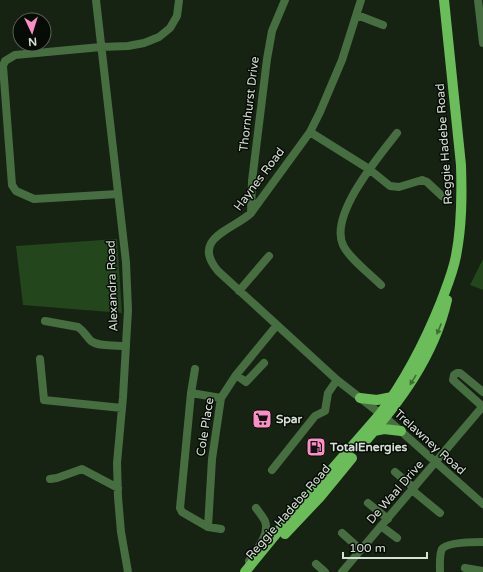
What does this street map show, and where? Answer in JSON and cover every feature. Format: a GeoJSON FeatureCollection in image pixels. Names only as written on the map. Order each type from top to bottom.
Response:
{"type":"FeatureCollection","features":[{"type":"Feature","properties":{"kind":"main road","name":"Reggie Hadebe Road"},"geometry":{"type":"LineString","coordinates":[[252,572],[320,497],[374,431],[424,342],[449,284],[456,256],[460,230],[462,215],[462,187],[444,0]]}},
{"type":"Feature","properties":{"kind":"main road","name":"Reggie Hadebe Road"},"geometry":{"type":"LineString","coordinates":[[244,572],[280,529],[383,416],[410,384],[432,346],[442,320],[449,292],[449,284]]}},
{"type":"Feature","properties":{"kind":"main road"},"geometry":{"type":"LineString","coordinates":[[360,398],[377,400],[392,397]]}},
{"type":"Feature","properties":{"kind":"main road"},"geometry":{"type":"LineString","coordinates":[[374,431],[384,429],[401,431]]}},
{"type":"Feature","properties":{"kind":"street","name":"Alexandra Road"},"geometry":{"type":"LineString","coordinates":[[96,0],[126,262],[128,310],[117,463],[121,532],[128,572]]}},
{"type":"Feature","properties":{"kind":"street"},"geometry":{"type":"LineString","coordinates":[[118,194],[34,199],[22,195],[16,191],[12,185],[3,66],[5,61],[15,55],[128,46],[144,43],[160,37],[170,28],[177,16],[179,0]]}},
{"type":"Feature","properties":{"kind":"street","name":"Thornhurst Drive"},"geometry":{"type":"LineString","coordinates":[[251,213],[252,180],[272,32],[285,0]]}},
{"type":"Feature","properties":{"kind":"street","name":"Haynes Road"},"geometry":{"type":"LineString","coordinates":[[360,0],[357,15],[339,67],[310,132],[251,213],[244,220],[218,234],[209,248],[209,256],[212,264],[239,291],[337,380],[383,416]]}},
{"type":"Feature","properties":{"kind":"street"},"geometry":{"type":"LineString","coordinates":[[478,0],[483,43]]}},
{"type":"Feature","properties":{"kind":"street"},"geometry":{"type":"LineString","coordinates":[[357,15],[383,25]]}},
{"type":"Feature","properties":{"kind":"street"},"geometry":{"type":"LineString","coordinates":[[310,132],[369,169],[384,183],[392,187],[399,187],[422,180],[427,182],[442,196]]}},
{"type":"Feature","properties":{"kind":"street"},"geometry":{"type":"LineString","coordinates":[[381,285],[346,251],[340,237],[342,222],[348,206],[369,169],[397,133]]}},
{"type":"Feature","properties":{"kind":"street"},"geometry":{"type":"LineString","coordinates":[[252,180],[254,185],[259,189],[267,191]]}},
{"type":"Feature","properties":{"kind":"street"},"geometry":{"type":"LineString","coordinates":[[239,291],[269,256]]}},
{"type":"Feature","properties":{"kind":"street"},"geometry":{"type":"LineString","coordinates":[[45,321],[78,328],[82,330],[90,340],[98,344],[126,346]]}},
{"type":"Feature","properties":{"kind":"street","name":"Cole Place"},"geometry":{"type":"LineString","coordinates":[[208,527],[212,459],[221,398],[236,375],[277,325]]}},
{"type":"Feature","properties":{"kind":"street"},"geometry":{"type":"LineString","coordinates":[[40,359],[44,400],[122,408]]}},
{"type":"Feature","properties":{"kind":"street"},"geometry":{"type":"LineString","coordinates":[[236,375],[246,382],[264,363]]}},
{"type":"Feature","properties":{"kind":"street"},"geometry":{"type":"LineString","coordinates":[[195,369],[191,393],[180,508],[182,512],[208,527],[221,529]]}},
{"type":"Feature","properties":{"kind":"street"},"geometry":{"type":"LineString","coordinates":[[483,392],[460,373],[457,372],[454,375],[453,380],[483,407]]}},
{"type":"Feature","properties":{"kind":"street"},"geometry":{"type":"LineString","coordinates":[[272,470],[315,416],[325,411],[328,393],[337,380]]}},
{"type":"Feature","properties":{"kind":"street"},"geometry":{"type":"LineString","coordinates":[[191,393],[221,398]]}},
{"type":"Feature","properties":{"kind":"street","name":"De Waal Drive"},"geometry":{"type":"LineString","coordinates":[[342,572],[436,464],[483,407]]}},
{"type":"Feature","properties":{"kind":"street","name":"Trelawney Road"},"geometry":{"type":"LineString","coordinates":[[383,416],[436,464],[482,500]]}},
{"type":"Feature","properties":{"kind":"street"},"geometry":{"type":"LineString","coordinates":[[50,478],[57,478],[82,469],[118,488]]}},
{"type":"Feature","properties":{"kind":"street"},"geometry":{"type":"LineString","coordinates":[[395,472],[440,513]]}},
{"type":"Feature","properties":{"kind":"street"},"geometry":{"type":"LineString","coordinates":[[368,503],[388,519]]}},
{"type":"Feature","properties":{"kind":"street"},"geometry":{"type":"LineString","coordinates":[[244,572],[250,560],[265,538],[265,520],[256,508]]}},
{"type":"Feature","properties":{"kind":"street"},"geometry":{"type":"LineString","coordinates":[[381,526],[397,538]]}},
{"type":"Feature","properties":{"kind":"street"},"geometry":{"type":"LineString","coordinates":[[342,533],[361,550]]}},
{"type":"Feature","properties":{"kind":"street"},"geometry":{"type":"LineString","coordinates":[[440,572],[441,551],[444,546],[469,542],[483,542]]}},
{"type":"Feature","properties":{"kind":"street"},"geometry":{"type":"LineString","coordinates":[[316,564],[325,572]]}},
{"type":"Feature","properties":{"kind":"street"},"geometry":{"type":"LineString","coordinates":[[465,568],[483,571]]}},
{"type":"Feature","properties":{"kind":"green space"},"geometry":{"type":"Polygon","coordinates":[[[117,239],[122,313],[23,305],[16,246],[117,239]]]}},
{"type":"Feature","properties":{"kind":"green space"},"geometry":{"type":"Polygon","coordinates":[[[483,259],[483,290],[470,285],[483,259]]]}},
{"type":"Feature","properties":{"kind":"place","name":"Spar"},"geometry":{"type":"Point","coordinates":[262,419]}},
{"type":"Feature","properties":{"kind":"place","name":"TotalEnergies"},"geometry":{"type":"Point","coordinates":[316,447]}}]}
